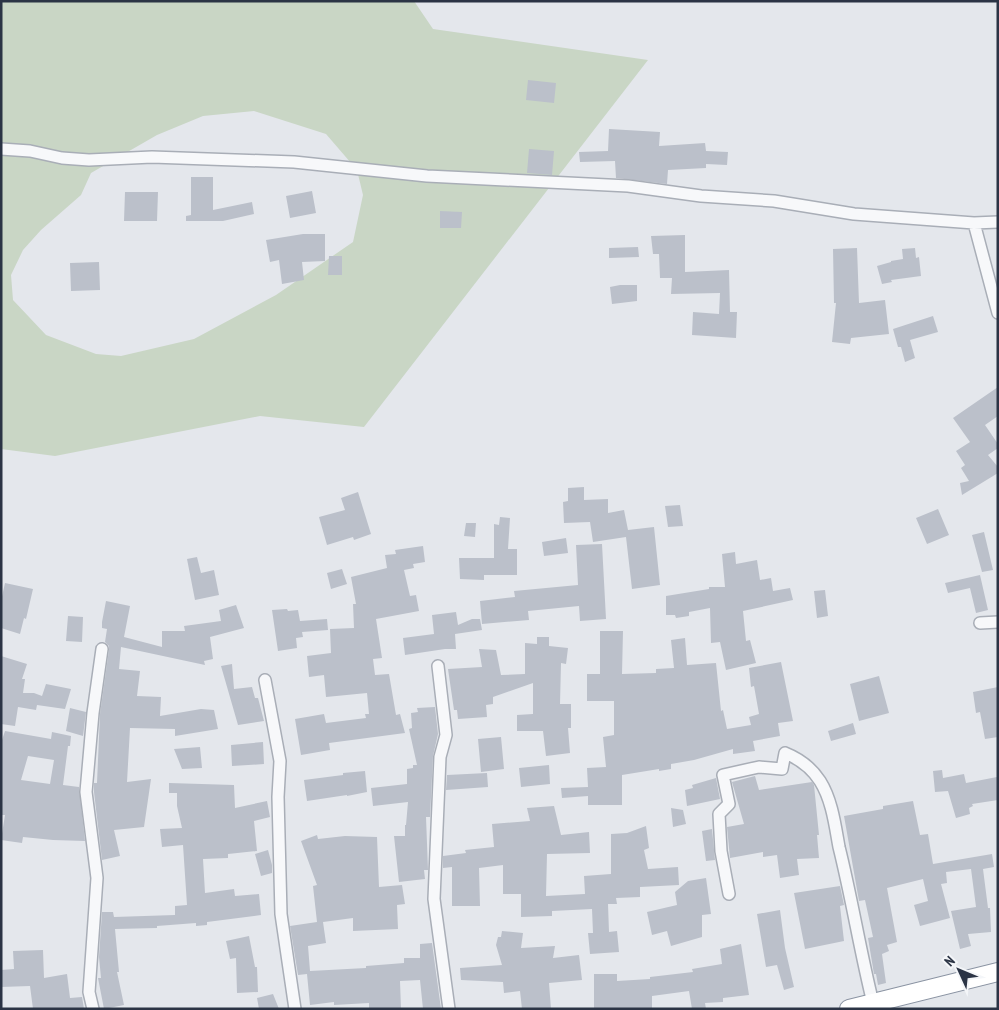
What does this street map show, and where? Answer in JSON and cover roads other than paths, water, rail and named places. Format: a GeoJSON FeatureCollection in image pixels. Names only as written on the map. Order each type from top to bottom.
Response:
{"type":"FeatureCollection","features":[{"type":"Feature","properties":{"kind":"highway"},"geometry":{"type":"LineString","coordinates":[[849,1009],[998,972]]}},
{"type":"Feature","properties":{"kind":"street"},"geometry":{"type":"LineString","coordinates":[[1,149],[30,151],[62,158],[89,160],[152,157],[294,162],[427,176],[628,186],[701,196],[774,201],[854,214],[974,223],[998,222]]}},
{"type":"Feature","properties":{"kind":"street"},"geometry":{"type":"LineString","coordinates":[[974,223],[998,313]]}},
{"type":"Feature","properties":{"kind":"street"},"geometry":{"type":"LineString","coordinates":[[980,623],[998,622]]}},
{"type":"Feature","properties":{"kind":"street"},"geometry":{"type":"LineString","coordinates":[[93,1009],[89,992],[97,878],[86,792],[93,713],[102,649]]}},
{"type":"Feature","properties":{"kind":"street"},"geometry":{"type":"LineString","coordinates":[[438,666],[446,734],[440,758],[434,899],[449,1009]]}},
{"type":"Feature","properties":{"kind":"street"},"geometry":{"type":"LineString","coordinates":[[265,680],[280,760],[278,797],[281,914],[295,1009]]}},
{"type":"Feature","properties":{"kind":"street"},"geometry":{"type":"LineString","coordinates":[[729,894],[720,851],[718,814],[729,804],[723,775],[759,767],[782,769],[785,753],[798,758],[811,769],[821,783],[828,800],[852,896],[856,933],[874,1002]]}}]}
